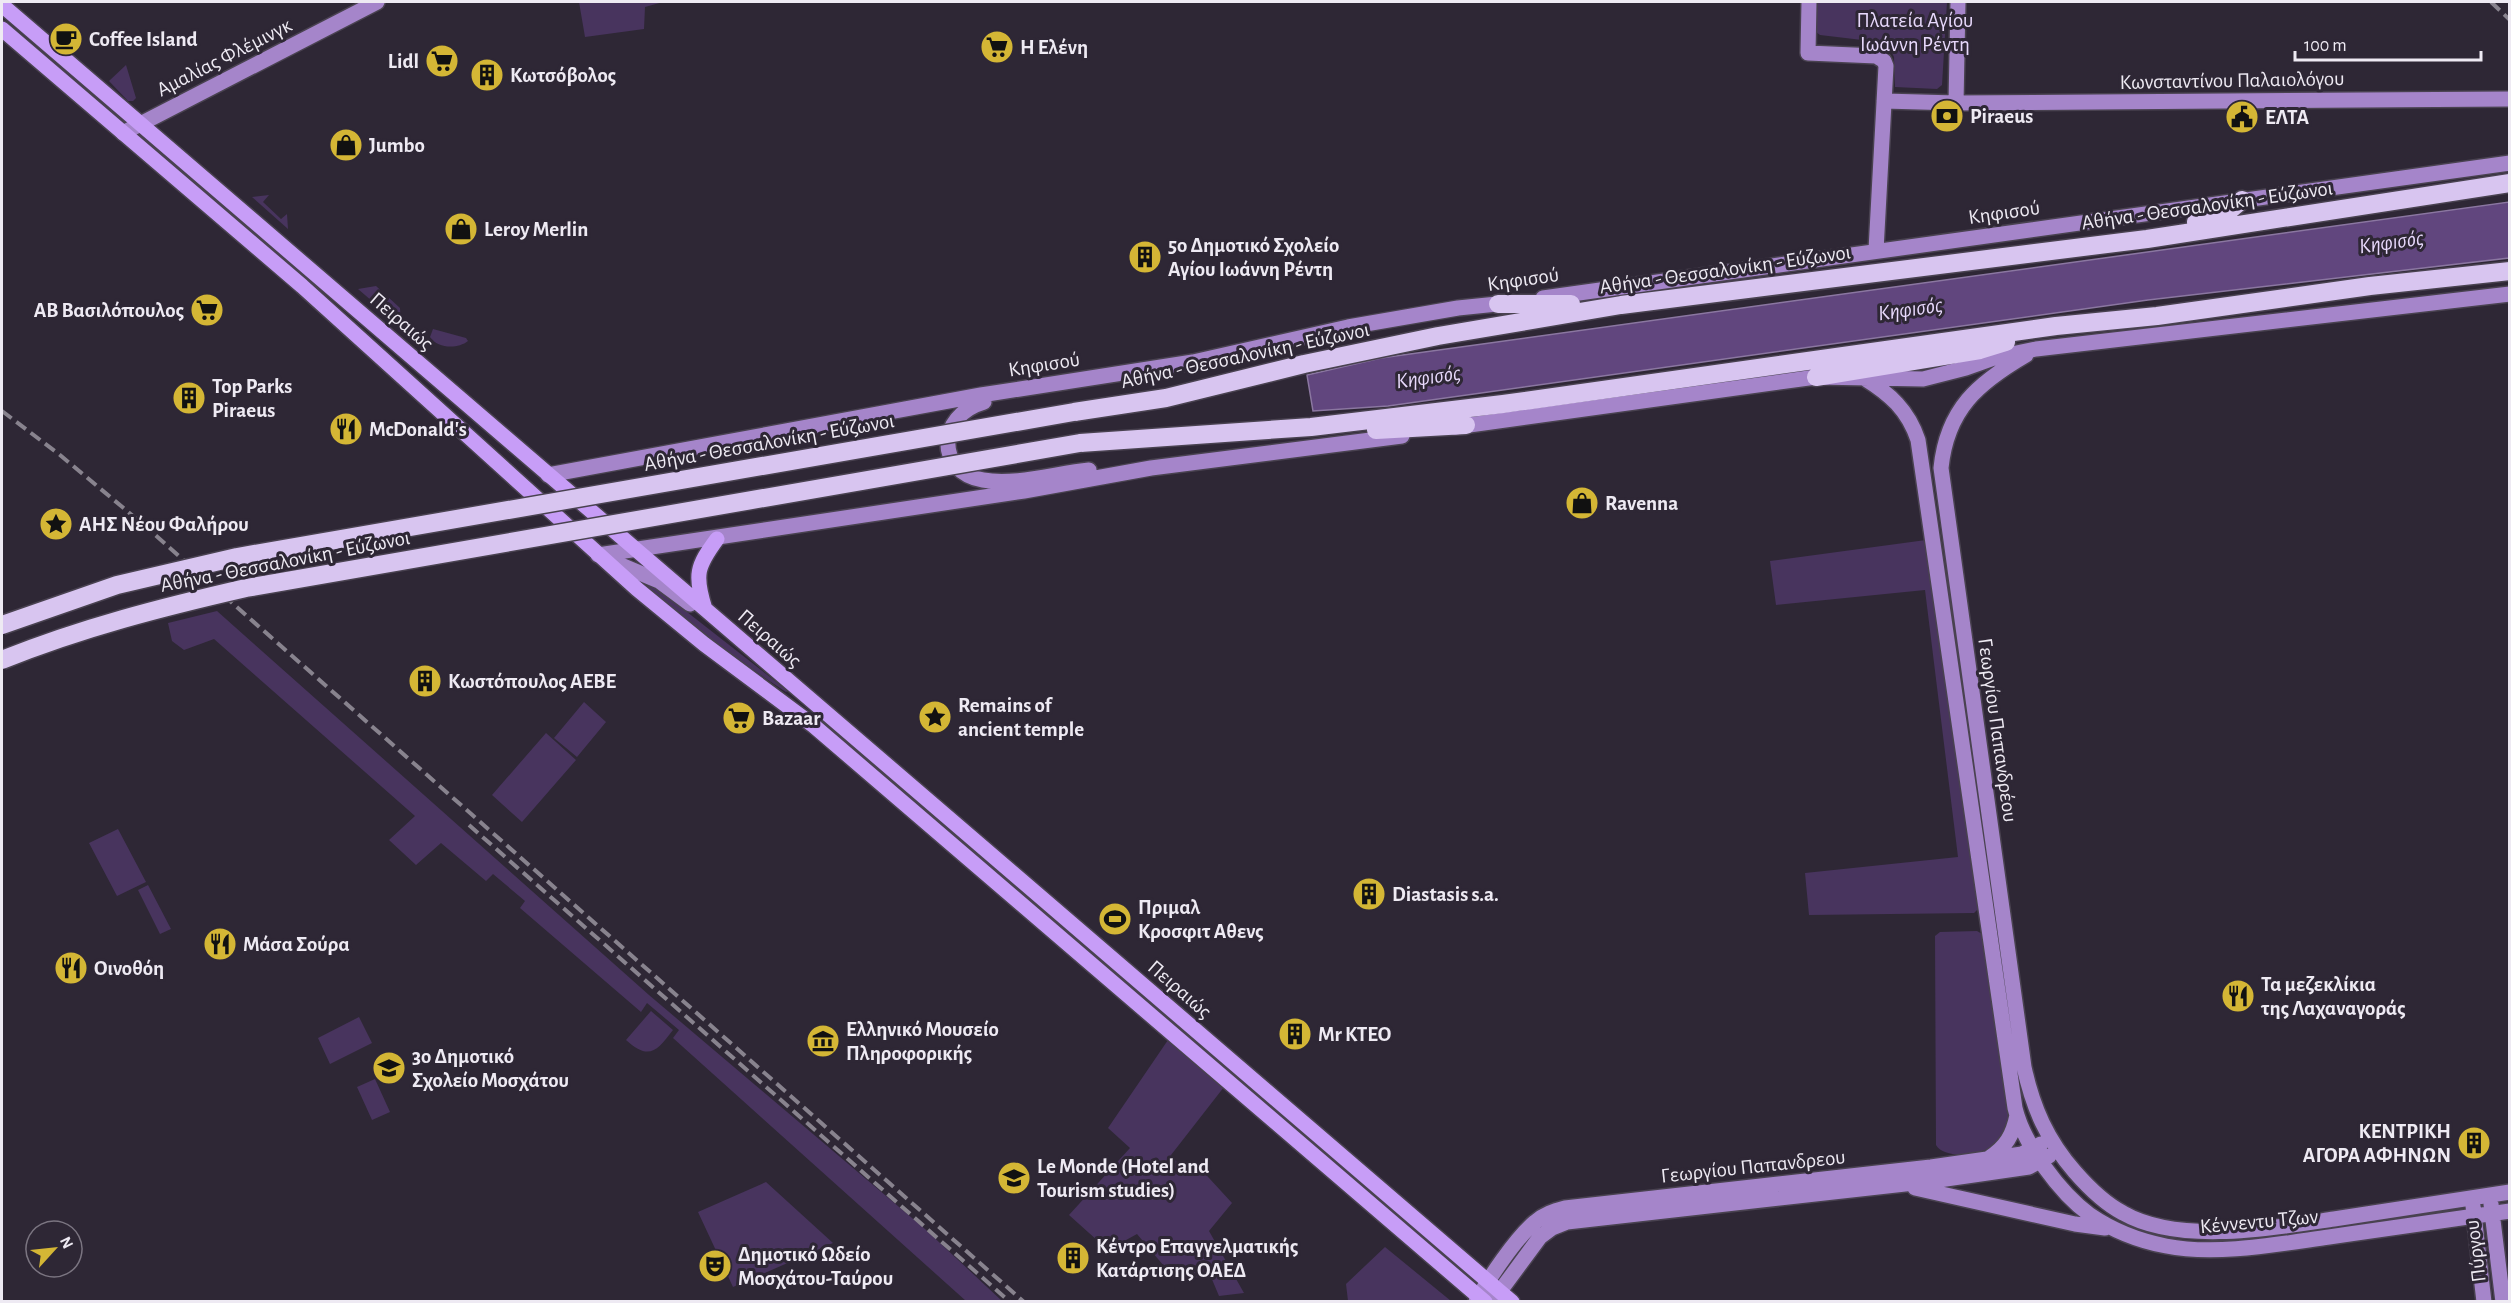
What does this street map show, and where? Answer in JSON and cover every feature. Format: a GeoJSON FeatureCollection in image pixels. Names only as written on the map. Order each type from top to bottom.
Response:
{"type":"FeatureCollection","features":[{"type":"Feature","properties":{"kind":"highway","name":"Αθήνα - Θεσσαλονίκη - Εύζωνοι"},"geometry":{"type":"LineString","coordinates":[[2,625],[117,585],[237,556],[1166,398],[1304,364],[1438,336],[1621,305],[2147,238],[2510,183]]}},
{"type":"Feature","properties":{"kind":"highway"},"geometry":{"type":"LineString","coordinates":[[2147,238],[2221,214],[2242,200]]}},
{"type":"Feature","properties":{"kind":"highway","name":"Αθήνα - Θεσσαλονίκη - Εύζωνοι"},"geometry":{"type":"LineString","coordinates":[[2,660],[65,636],[157,609],[297,579],[1080,443],[1311,426],[1503,404],[2056,326],[2157,316],[2370,286],[2510,271]]}},
{"type":"Feature","properties":{"kind":"highway"},"geometry":{"type":"LineString","coordinates":[[1498,304],[1621,305]]}},
{"type":"Feature","properties":{"kind":"highway"},"geometry":{"type":"LineString","coordinates":[[1816,377],[1980,350],[2056,326]]}},
{"type":"Feature","properties":{"kind":"highway"},"geometry":{"type":"LineString","coordinates":[[1311,426],[1346,432],[1466,424]]}},
{"type":"Feature","properties":{"kind":"main road","name":"Αμαλίας Φλέμινγκ"},"geometry":{"type":"LineString","coordinates":[[123,133],[376,2]]}},
{"type":"Feature","properties":{"kind":"main road"},"geometry":{"type":"LineString","coordinates":[[1809,2],[1808,52],[1880,58],[1886,66],[1876,250]]}},
{"type":"Feature","properties":{"kind":"main road"},"geometry":{"type":"LineString","coordinates":[[1884,101],[1956,104],[1958,2]]}},
{"type":"Feature","properties":{"kind":"main road","name":"Πειραιώς"},"geometry":{"type":"LineString","coordinates":[[2,5],[705,609],[1487,1295]]}},
{"type":"Feature","properties":{"kind":"main road","name":"Πειραιώς"},"geometry":{"type":"LineString","coordinates":[[2,29],[302,286],[598,555],[704,644],[814,726],[1487,1295],[1512,1302]]}},
{"type":"Feature","properties":{"kind":"main road","name":"Κωνσταντίνου Παλαιολόγου"},"geometry":{"type":"LineString","coordinates":[[1956,104],[2510,99]]}},
{"type":"Feature","properties":{"kind":"main road","name":"Κηφισού"},"geometry":{"type":"LineString","coordinates":[[548,475],[981,395],[1203,360],[1348,327],[1876,250],[2510,163]]}},
{"type":"Feature","properties":{"kind":"main road"},"geometry":{"type":"LineString","coordinates":[[598,555],[717,539],[1024,491],[1151,468],[1430,432],[1466,424],[1816,377],[1923,379],[1997,357],[2036,349],[2510,294]]}},
{"type":"Feature","properties":{"kind":"main road","name":"Γεωργίου Παπανδρέου"},"geometry":{"type":"LineString","coordinates":[[2036,349],[1994,374],[1970,396],[1950,428],[1942,450],[1941,468],[2024,1067],[2030,1095],[2053,1146]]}},
{"type":"Feature","properties":{"kind":"main road","name":"Γεωργίου Παπανδρέου"},"geometry":{"type":"LineString","coordinates":[[1864,378],[1890,395],[1901,406],[1914,429],[1921,452],[2017,1115],[2037,1155]]}},
{"type":"Feature","properties":{"kind":"main road"},"geometry":{"type":"LineString","coordinates":[[1047,385],[969,406],[959,414],[948,436],[948,448],[953,461],[962,471],[973,478],[1000,482],[1087,470],[1151,468]]}},
{"type":"Feature","properties":{"kind":"main road"},"geometry":{"type":"LineString","coordinates":[[598,555],[659,581],[693,607],[705,609],[698,584],[698,573],[702,559],[717,539]]}},
{"type":"Feature","properties":{"kind":"main road"},"geometry":{"type":"LineString","coordinates":[[1988,1159],[2002,1149],[2009,1139],[2017,1115]]}},
{"type":"Feature","properties":{"kind":"main road","name":"Γεωργίου Παπανδρεου"},"geometry":{"type":"LineString","coordinates":[[1487,1295],[1545,1233],[1567,1222],[1902,1185],[2012,1170],[2029,1167],[2037,1155],[2053,1146]]}},
{"type":"Feature","properties":{"kind":"main road","name":"Κέννεντυ Τζων"},"geometry":{"type":"LineString","coordinates":[[2053,1146],[2090,1189],[2123,1213],[2133,1218],[2184,1230],[2258,1230],[2510,1192]]}},
{"type":"Feature","properties":{"kind":"main road","name":"Γεωργίου Παπανδρεου"},"geometry":{"type":"LineString","coordinates":[[1487,1295],[1533,1223],[1551,1212],[1565,1208],[2022,1154],[2037,1155]]}},
{"type":"Feature","properties":{"kind":"main road","name":"Κέννεντυ Τζων"},"geometry":{"type":"LineString","coordinates":[[2037,1155],[2076,1203],[2090,1215],[2114,1229],[2165,1246],[2223,1249],[2262,1246],[2510,1211]]}},
{"type":"Feature","properties":{"kind":"main road"},"geometry":{"type":"LineString","coordinates":[[1902,1185],[2075,1224],[2114,1229]]}},
{"type":"Feature","properties":{"kind":"main road","name":"Πύργου"},"geometry":{"type":"LineString","coordinates":[[2490,1195],[2503,1302]]}},
{"type":"Feature","properties":{"kind":"main road","name":"Πύργου"},"geometry":{"type":"LineString","coordinates":[[2472,1197],[2484,1302]]}},
{"type":"Feature","properties":{"kind":"green space"},"geometry":{"type":"Polygon","coordinates":[[[579,2],[663,2],[645,7],[644,29],[585,37],[579,2]]]}},
{"type":"Feature","properties":{"kind":"green space","name":"Πλατεία Αγίου Ιωάννη Ρέντη"},"geometry":{"type":"Polygon","coordinates":[[[1817,2],[1947,2],[1942,85],[1937,89],[1895,87],[1894,57],[1889,47],[1879,42],[1820,35],[1816,32],[1817,2]]]}},
{"type":"Feature","properties":{"kind":"green space"},"geometry":{"type":"Polygon","coordinates":[[[126,65],[136,98],[133,101],[128,101],[109,81],[126,65]]]}},
{"type":"Feature","properties":{"kind":"green space"},"geometry":{"type":"Polygon","coordinates":[[[269,195],[263,202],[281,219],[287,214],[288,229],[252,197],[269,195]]]}},
{"type":"Feature","properties":{"kind":"green space"},"geometry":{"type":"Polygon","coordinates":[[[376,286],[400,308],[401,326],[358,289],[376,286]]]}},
{"type":"Feature","properties":{"kind":"green space"},"geometry":{"type":"Polygon","coordinates":[[[433,329],[466,338],[468,341],[454,346],[443,346],[430,337],[433,329]]]}},
{"type":"Feature","properties":{"kind":"green space"},"geometry":{"type":"Polygon","coordinates":[[[1926,540],[1979,908],[1974,913],[1809,915],[1805,873],[1958,857],[1925,590],[1776,605],[1770,561],[1926,540]]]}},
{"type":"Feature","properties":{"kind":"green space"},"geometry":{"type":"Polygon","coordinates":[[[650,583],[788,691],[786,692],[768,680],[697,630],[647,588],[650,583]]]}},
{"type":"Feature","properties":{"kind":"green space"},"geometry":{"type":"Polygon","coordinates":[[[217,611],[649,995],[925,1229],[1002,1301],[966,1301],[673,1038],[679,1030],[647,1003],[641,1012],[520,908],[525,901],[493,874],[486,881],[441,843],[416,865],[389,840],[415,816],[214,639],[184,650],[172,641],[168,623],[217,611]]]}},
{"type":"Feature","properties":{"kind":"green space"},"geometry":{"type":"Polygon","coordinates":[[[584,702],[606,722],[577,757],[554,738],[584,702]]]}},
{"type":"Feature","properties":{"kind":"green space"},"geometry":{"type":"Polygon","coordinates":[[[546,733],[576,760],[522,822],[492,795],[546,733]]]}},
{"type":"Feature","properties":{"kind":"green space"},"geometry":{"type":"Polygon","coordinates":[[[118,829],[146,882],[117,896],[89,843],[118,829]]]}},
{"type":"Feature","properties":{"kind":"green space"},"geometry":{"type":"Polygon","coordinates":[[[148,885],[171,929],[160,934],[138,890],[148,885]]]}},
{"type":"Feature","properties":{"kind":"green space"},"geometry":{"type":"Polygon","coordinates":[[[1977,931],[1982,934],[2009,1118],[2002,1137],[1993,1146],[1972,1154],[1955,1154],[1940,1150],[1936,1145],[1935,936],[1940,932],[1977,931]]]}},
{"type":"Feature","properties":{"kind":"green space"},"geometry":{"type":"Polygon","coordinates":[[[651,1011],[673,1030],[657,1048],[647,1052],[626,1040],[651,1011]]]}},
{"type":"Feature","properties":{"kind":"green space"},"geometry":{"type":"Polygon","coordinates":[[[359,1017],[372,1043],[330,1064],[318,1038],[359,1017]]]}},
{"type":"Feature","properties":{"kind":"green space"},"geometry":{"type":"Polygon","coordinates":[[[1168,1040],[1224,1087],[1171,1155],[1184,1171],[1198,1166],[1232,1203],[1209,1231],[1244,1293],[1219,1296],[1211,1277],[1174,1278],[1137,1234],[1108,1250],[1069,1215],[1130,1148],[1108,1128],[1168,1040]]]}},
{"type":"Feature","properties":{"kind":"green space"},"geometry":{"type":"Polygon","coordinates":[[[375,1079],[390,1112],[372,1120],[357,1087],[375,1079]]]}},
{"type":"Feature","properties":{"kind":"green space"},"geometry":{"type":"Polygon","coordinates":[[[766,1182],[833,1243],[733,1287],[698,1212],[766,1182]]]}},
{"type":"Feature","properties":{"kind":"green space"},"geometry":{"type":"Polygon","coordinates":[[[1385,1247],[1451,1301],[1348,1301],[1346,1284],[1385,1247]]]}},
{"type":"Feature","properties":{"kind":"water","name":"Κηφισός"},"geometry":{"type":"Polygon","coordinates":[[[2509,202],[2509,258],[2148,300],[1388,406],[1313,411],[1307,375],[1381,358],[2509,202]]]}},
{"type":"Feature","properties":{"kind":"railway"},"geometry":{"type":"LineString","coordinates":[[2491,2],[2510,20]]}},
{"type":"Feature","properties":{"kind":"railway"},"geometry":{"type":"LineString","coordinates":[[2,411],[60,455],[145,526],[1024,1302]]}},
{"type":"Feature","properties":{"kind":"railway"},"geometry":{"type":"LineString","coordinates":[[469,825],[1010,1302]]}},
{"type":"Feature","properties":{"kind":"place","name":"Coffee Island"},"geometry":{"type":"Point","coordinates":[66,39]}},
{"type":"Feature","properties":{"kind":"place","name":"Η Ελένη"},"geometry":{"type":"Point","coordinates":[997,47]}},
{"type":"Feature","properties":{"kind":"place","name":"Lidl"},"geometry":{"type":"Point","coordinates":[442,61]}},
{"type":"Feature","properties":{"kind":"place","name":"Κωτσόβολος"},"geometry":{"type":"Point","coordinates":[487,75]}},
{"type":"Feature","properties":{"kind":"place","name":"Piraeus"},"geometry":{"type":"Point","coordinates":[1947,116]}},
{"type":"Feature","properties":{"kind":"place","name":"ΕΛΤΑ"},"geometry":{"type":"Point","coordinates":[2242,117]}},
{"type":"Feature","properties":{"kind":"place","name":"Jumbo"},"geometry":{"type":"Point","coordinates":[346,145]}},
{"type":"Feature","properties":{"kind":"place","name":"Leroy Merlin"},"geometry":{"type":"Point","coordinates":[461,229]}},
{"type":"Feature","properties":{"kind":"place","name":"5ο Δημοτικό Σχολείο Αγίου Ιωάννη Ρέντη"},"geometry":{"type":"Point","coordinates":[1145,257]}},
{"type":"Feature","properties":{"kind":"place","name":"ΑΒ Βασιλόπουλος"},"geometry":{"type":"Point","coordinates":[207,310]}},
{"type":"Feature","properties":{"kind":"place","name":"Top Parks Piraeus"},"geometry":{"type":"Point","coordinates":[189,398]}},
{"type":"Feature","properties":{"kind":"place","name":"McDonald's"},"geometry":{"type":"Point","coordinates":[346,429]}},
{"type":"Feature","properties":{"kind":"place","name":"Ravenna"},"geometry":{"type":"Point","coordinates":[1582,503]}},
{"type":"Feature","properties":{"kind":"place","name":"ΑΗΣ Νέου Φαλήρου"},"geometry":{"type":"Point","coordinates":[56,524]}},
{"type":"Feature","properties":{"kind":"place","name":"Κωστόπουλος ΑΕΒΕ"},"geometry":{"type":"Point","coordinates":[425,681]}},
{"type":"Feature","properties":{"kind":"place","name":"Remains of ancient temple"},"geometry":{"type":"Point","coordinates":[935,717]}},
{"type":"Feature","properties":{"kind":"place","name":"Bazaar"},"geometry":{"type":"Point","coordinates":[739,718]}},
{"type":"Feature","properties":{"kind":"place","name":"Diastasis s.a."},"geometry":{"type":"Point","coordinates":[1369,894]}},
{"type":"Feature","properties":{"kind":"place","name":"Πριμαλ Κροσφιτ Αθενς"},"geometry":{"type":"Point","coordinates":[1115,919]}},
{"type":"Feature","properties":{"kind":"place","name":"Μάσα Σούρα"},"geometry":{"type":"Point","coordinates":[220,944]}},
{"type":"Feature","properties":{"kind":"place","name":"Οινοθόη"},"geometry":{"type":"Point","coordinates":[71,968]}},
{"type":"Feature","properties":{"kind":"place","name":"Τα μεζεκλίκια της Λαχαναγοράς"},"geometry":{"type":"Point","coordinates":[2238,996]}},
{"type":"Feature","properties":{"kind":"place","name":"Mr KTEO"},"geometry":{"type":"Point","coordinates":[1295,1034]}},
{"type":"Feature","properties":{"kind":"place","name":"Ελληνικό Μουσείο Πληροφορικής"},"geometry":{"type":"Point","coordinates":[823,1041]}},
{"type":"Feature","properties":{"kind":"place","name":"3ο Δημοτικό Σχολείο Μοσχάτου"},"geometry":{"type":"Point","coordinates":[389,1068]}},
{"type":"Feature","properties":{"kind":"place","name":"ΚΕΝΤΡΙΚΗ ΑΓΟΡΑ ΑΦΗΝΩΝ"},"geometry":{"type":"Point","coordinates":[2474,1143]}},
{"type":"Feature","properties":{"kind":"place","name":"Le Monde (Hotel and Tourism studies)"},"geometry":{"type":"Point","coordinates":[1014,1178]}},
{"type":"Feature","properties":{"kind":"place","name":"Κέντρο Επαγγελματικής Κατάρτισης ΟΑΕΔ"},"geometry":{"type":"Point","coordinates":[1073,1258]}},
{"type":"Feature","properties":{"kind":"place","name":"Δημοτικό Ωδείο Μοσχάτου-Ταύρου"},"geometry":{"type":"Point","coordinates":[715,1266]}}]}
